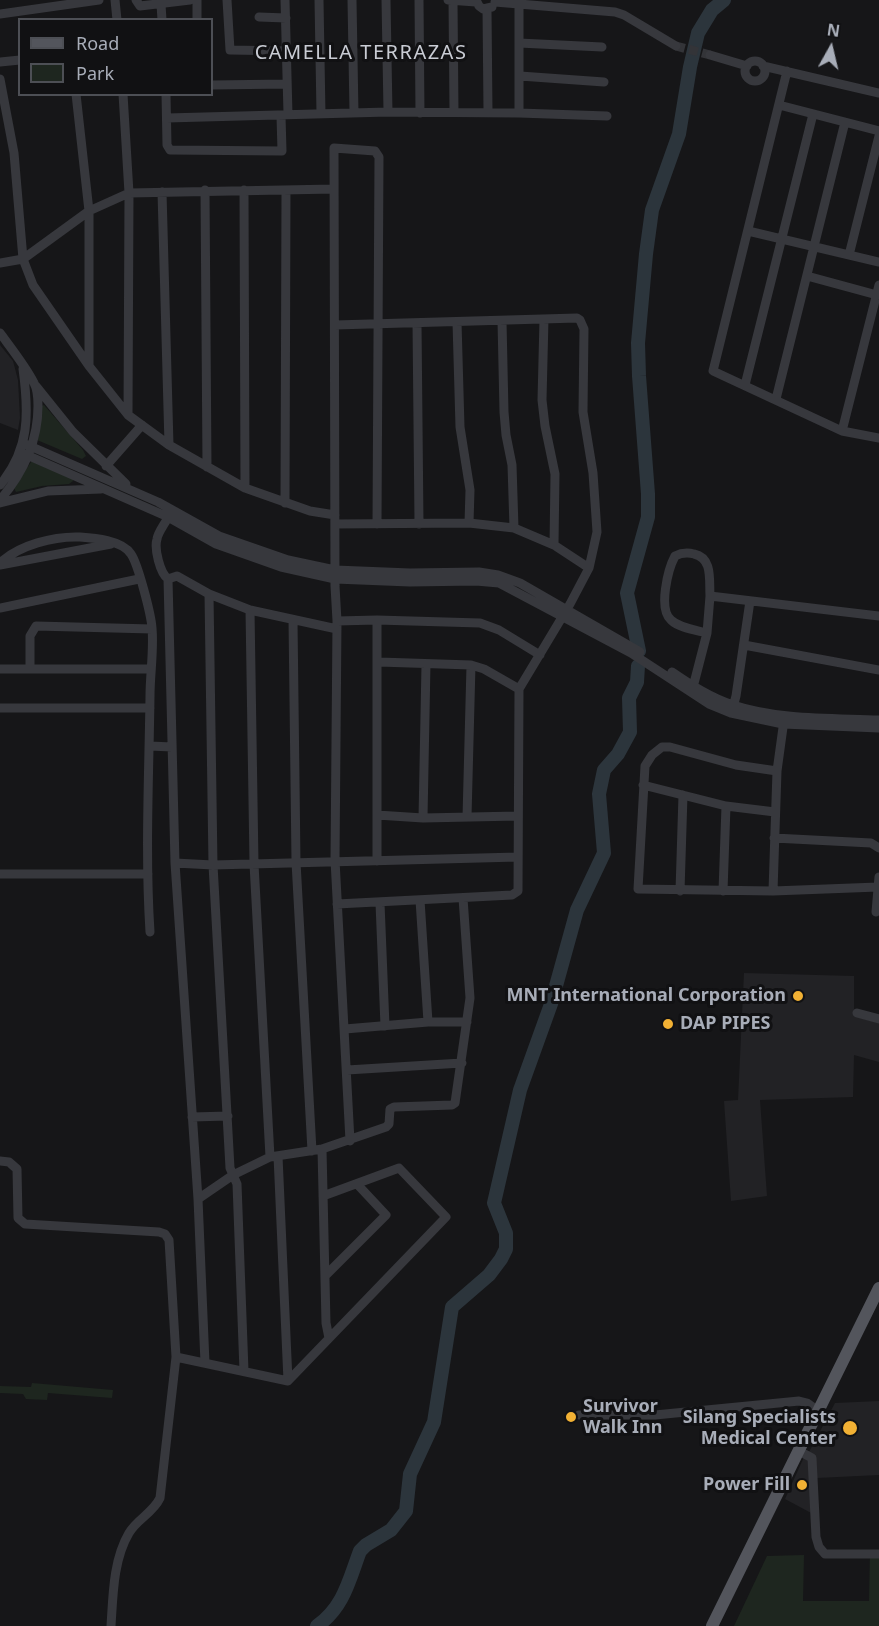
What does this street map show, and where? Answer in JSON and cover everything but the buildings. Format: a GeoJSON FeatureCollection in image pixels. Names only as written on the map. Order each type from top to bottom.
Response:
{"type":"FeatureCollection","features":[{"type":"Feature","properties":{"kind":"main road"},"geometry":{"type":"LineString","coordinates":[[712,1626],[879,1288]]}},
{"type":"Feature","properties":{"kind":"street"},"geometry":{"type":"LineString","coordinates":[[0,14],[99,0]]}},
{"type":"Feature","properties":{"kind":"street"},"geometry":{"type":"LineString","coordinates":[[115,0],[117,18]]}},
{"type":"Feature","properties":{"kind":"street"},"geometry":{"type":"LineString","coordinates":[[136,0],[140,6],[190,0]]}},
{"type":"Feature","properties":{"kind":"street"},"geometry":{"type":"LineString","coordinates":[[197,0],[197,18]]}},
{"type":"Feature","properties":{"kind":"street"},"geometry":{"type":"LineString","coordinates":[[227,0],[230,50],[286,51]]}},
{"type":"Feature","properties":{"kind":"street"},"geometry":{"type":"LineString","coordinates":[[166,96],[167,145],[170,150],[282,150],[287,84],[285,0]]}},
{"type":"Feature","properties":{"kind":"street"},"geometry":{"type":"LineString","coordinates":[[319,0],[321,114]]}},
{"type":"Feature","properties":{"kind":"street"},"geometry":{"type":"LineString","coordinates":[[352,0],[354,113]]}},
{"type":"Feature","properties":{"kind":"street"},"geometry":{"type":"LineString","coordinates":[[386,0],[388,112]]}},
{"type":"Feature","properties":{"kind":"street"},"geometry":{"type":"LineString","coordinates":[[419,0],[420,113]]}},
{"type":"Feature","properties":{"kind":"street"},"geometry":{"type":"LineString","coordinates":[[448,0],[476,1],[478,6],[519,4],[615,12],[676,46]]}},
{"type":"Feature","properties":{"kind":"street"},"geometry":{"type":"LineString","coordinates":[[453,0],[454,112]]}},
{"type":"Feature","properties":{"kind":"street"},"geometry":{"type":"LineString","coordinates":[[161,4],[162,18]]}},
{"type":"Feature","properties":{"kind":"street"},"geometry":{"type":"LineString","coordinates":[[488,112],[493,4]]}},
{"type":"Feature","properties":{"kind":"street"},"geometry":{"type":"LineString","coordinates":[[519,4],[519,112]]}},
{"type":"Feature","properties":{"kind":"street"},"geometry":{"type":"LineString","coordinates":[[259,17],[286,18]]}},
{"type":"Feature","properties":{"kind":"street"},"geometry":{"type":"LineString","coordinates":[[519,42],[602,47]]}},
{"type":"Feature","properties":{"kind":"street"},"geometry":{"type":"LineString","coordinates":[[710,55],[747,66]]}},
{"type":"Feature","properties":{"kind":"street"},"geometry":{"type":"LineString","coordinates":[[0,62],[18,60]]}},
{"type":"Feature","properties":{"kind":"street"},"geometry":{"type":"LineString","coordinates":[[764,66],[763,77],[753,80],[746,74],[747,66],[758,61],[764,66],[879,93]]}},
{"type":"Feature","properties":{"kind":"street"},"geometry":{"type":"LineString","coordinates":[[787,71],[713,371],[842,431],[879,438]]}},
{"type":"Feature","properties":{"kind":"street"},"geometry":{"type":"LineString","coordinates":[[520,76],[604,82]]}},
{"type":"Feature","properties":{"kind":"street"},"geometry":{"type":"LineString","coordinates":[[0,79],[14,153],[22,259],[33,285],[89,366],[128,415],[169,445],[244,488],[285,503],[335,519],[377,524],[469,523],[514,528],[554,545],[589,568]]}},
{"type":"Feature","properties":{"kind":"street"},"geometry":{"type":"LineString","coordinates":[[213,85],[287,84]]}},
{"type":"Feature","properties":{"kind":"street"},"geometry":{"type":"LineString","coordinates":[[76,96],[89,211],[89,366]]}},
{"type":"Feature","properties":{"kind":"street"},"geometry":{"type":"LineString","coordinates":[[123,96],[129,193],[128,415]]}},
{"type":"Feature","properties":{"kind":"street"},"geometry":{"type":"LineString","coordinates":[[779,105],[879,133],[849,255]]}},
{"type":"Feature","properties":{"kind":"street"},"geometry":{"type":"LineString","coordinates":[[167,118],[388,112],[519,112],[607,116]]}},
{"type":"Feature","properties":{"kind":"street"},"geometry":{"type":"LineString","coordinates":[[745,386],[813,114]]}},
{"type":"Feature","properties":{"kind":"street"},"geometry":{"type":"LineString","coordinates":[[776,399],[845,122]]}},
{"type":"Feature","properties":{"kind":"street"},"geometry":{"type":"LineString","coordinates":[[350,1141],[335,860],[337,625],[334,148],[378,153],[377,524]]}},
{"type":"Feature","properties":{"kind":"street"},"geometry":{"type":"LineString","coordinates":[[0,263],[22,259],[89,211],[129,193],[334,189]]}},
{"type":"Feature","properties":{"kind":"street"},"geometry":{"type":"LineString","coordinates":[[205,190],[207,467]]}},
{"type":"Feature","properties":{"kind":"street"},"geometry":{"type":"LineString","coordinates":[[244,190],[244,488]]}},
{"type":"Feature","properties":{"kind":"street"},"geometry":{"type":"LineString","coordinates":[[285,503],[286,190]]}},
{"type":"Feature","properties":{"kind":"street"},"geometry":{"type":"LineString","coordinates":[[162,192],[169,445]]}},
{"type":"Feature","properties":{"kind":"street"},"geometry":{"type":"LineString","coordinates":[[748,231],[879,262]]}},
{"type":"Feature","properties":{"kind":"street"},"geometry":{"type":"LineString","coordinates":[[807,276],[878,290],[842,431]]}},
{"type":"Feature","properties":{"kind":"street"},"geometry":{"type":"LineString","coordinates":[[334,325],[577,318],[580,320],[584,329],[583,412],[593,473],[597,518],[597,532],[589,568],[519,689],[518,891],[512,895],[337,904]]}},
{"type":"Feature","properties":{"kind":"street"},"geometry":{"type":"LineString","coordinates":[[544,319],[542,400],[555,474],[554,545]]}},
{"type":"Feature","properties":{"kind":"street"},"geometry":{"type":"LineString","coordinates":[[502,321],[504,412],[512,465],[514,528]]}},
{"type":"Feature","properties":{"kind":"street"},"geometry":{"type":"LineString","coordinates":[[457,322],[459,427],[470,490],[469,523]]}},
{"type":"Feature","properties":{"kind":"street"},"geometry":{"type":"LineString","coordinates":[[417,323],[419,524]]}},
{"type":"Feature","properties":{"kind":"street"},"geometry":{"type":"LineString","coordinates":[[0,333],[35,384],[73,432],[105,466],[132,490]]}},
{"type":"Feature","properties":{"kind":"street"},"geometry":{"type":"LineString","coordinates":[[0,485],[26,449],[28,413],[23,367]]}},
{"type":"Feature","properties":{"kind":"street"},"geometry":{"type":"LineString","coordinates":[[0,502],[14,482],[38,410],[35,384]]}},
{"type":"Feature","properties":{"kind":"street"},"geometry":{"type":"LineString","coordinates":[[105,466],[142,425]]}},
{"type":"Feature","properties":{"kind":"street"},"geometry":{"type":"LineString","coordinates":[[26,449],[132,490],[219,536],[335,575]]}},
{"type":"Feature","properties":{"kind":"street"},"geometry":{"type":"LineString","coordinates":[[26,449],[216,544],[280,567],[410,582],[476,580],[499,583],[565,613],[692,689],[732,709],[784,720],[879,728]]}},
{"type":"Feature","properties":{"kind":"street"},"geometry":{"type":"LineString","coordinates":[[0,502],[48,491],[107,489]]}},
{"type":"Feature","properties":{"kind":"street"},"geometry":{"type":"LineString","coordinates":[[168,518],[156,542],[160,568],[168,579],[175,863],[198,1199],[205,1363]]}},
{"type":"Feature","properties":{"kind":"street"},"geometry":{"type":"LineString","coordinates":[[0,564],[9,555],[38,543],[70,537],[92,538],[113,543],[125,548],[131,554],[147,602],[152,628],[148,874],[150,932]]}},
{"type":"Feature","properties":{"kind":"street"},"geometry":{"type":"LineString","coordinates":[[0,564],[113,543]]}},
{"type":"Feature","properties":{"kind":"street"},"geometry":{"type":"LineString","coordinates":[[692,689],[707,633],[710,596],[708,564],[702,556],[681,553],[675,556],[666,581],[667,616],[672,622],[707,633]]}},
{"type":"Feature","properties":{"kind":"street"},"geometry":{"type":"LineString","coordinates":[[168,579],[177,576],[209,594],[250,610],[293,620],[337,625],[378,620],[480,623],[499,630],[540,655]]}},
{"type":"Feature","properties":{"kind":"street"},"geometry":{"type":"LineString","coordinates":[[0,608],[139,579]]}},
{"type":"Feature","properties":{"kind":"street"},"geometry":{"type":"LineString","coordinates":[[209,594],[213,865],[230,1168],[237,1184],[244,1371]]}},
{"type":"Feature","properties":{"kind":"street"},"geometry":{"type":"LineString","coordinates":[[710,596],[879,616]]}},
{"type":"Feature","properties":{"kind":"street"},"geometry":{"type":"LineString","coordinates":[[732,709],[750,601]]}},
{"type":"Feature","properties":{"kind":"street"},"geometry":{"type":"LineString","coordinates":[[250,610],[254,864],[288,1381]]}},
{"type":"Feature","properties":{"kind":"street"},"geometry":{"type":"LineString","coordinates":[[293,620],[296,862],[317,1150],[323,1196],[326,1323],[329,1338]]}},
{"type":"Feature","properties":{"kind":"street"},"geometry":{"type":"LineString","coordinates":[[377,861],[378,620]]}},
{"type":"Feature","properties":{"kind":"street"},"geometry":{"type":"LineString","coordinates":[[30,669],[30,636],[36,626],[152,628]]}},
{"type":"Feature","properties":{"kind":"street"},"geometry":{"type":"LineString","coordinates":[[744,645],[879,670]]}},
{"type":"Feature","properties":{"kind":"street"},"geometry":{"type":"LineString","coordinates":[[379,662],[471,665],[484,669],[519,689]]}},
{"type":"Feature","properties":{"kind":"street"},"geometry":{"type":"LineString","coordinates":[[423,818],[426,664]]}},
{"type":"Feature","properties":{"kind":"street"},"geometry":{"type":"LineString","coordinates":[[467,817],[471,665]]}},
{"type":"Feature","properties":{"kind":"street"},"geometry":{"type":"LineString","coordinates":[[0,669],[150,669]]}},
{"type":"Feature","properties":{"kind":"street"},"geometry":{"type":"LineString","coordinates":[[0,708],[150,708]]}},
{"type":"Feature","properties":{"kind":"street"},"geometry":{"type":"LineString","coordinates":[[784,720],[879,720]]}},
{"type":"Feature","properties":{"kind":"street"},"geometry":{"type":"LineString","coordinates":[[773,891],[777,771],[784,720]]}},
{"type":"Feature","properties":{"kind":"street"},"geometry":{"type":"LineString","coordinates":[[150,746],[172,747]]}},
{"type":"Feature","properties":{"kind":"street"},"geometry":{"type":"LineString","coordinates":[[777,771],[736,765],[670,747],[662,747],[652,755],[645,766],[643,785],[638,889],[773,891],[878,887]]}},
{"type":"Feature","properties":{"kind":"street"},"geometry":{"type":"LineString","coordinates":[[643,785],[726,806],[775,812]]}},
{"type":"Feature","properties":{"kind":"street"},"geometry":{"type":"LineString","coordinates":[[680,891],[683,795]]}},
{"type":"Feature","properties":{"kind":"street"},"geometry":{"type":"LineString","coordinates":[[723,891],[726,806]]}},
{"type":"Feature","properties":{"kind":"street"},"geometry":{"type":"LineString","coordinates":[[377,815],[423,818],[518,816]]}},
{"type":"Feature","properties":{"kind":"street"},"geometry":{"type":"LineString","coordinates":[[774,838],[870,843],[879,848]]}},
{"type":"Feature","properties":{"kind":"street"},"geometry":{"type":"LineString","coordinates":[[175,863],[213,865],[518,857]]}},
{"type":"Feature","properties":{"kind":"street"},"geometry":{"type":"LineString","coordinates":[[0,874],[148,874]]}},
{"type":"Feature","properties":{"kind":"street"},"geometry":{"type":"LineString","coordinates":[[876,912],[879,877]]}},
{"type":"Feature","properties":{"kind":"street"},"geometry":{"type":"LineString","coordinates":[[198,1199],[233,1175],[274,1156],[317,1150],[350,1141],[388,1126],[390,1109],[394,1107],[455,1103],[470,998],[463,898]]}},
{"type":"Feature","properties":{"kind":"street"},"geometry":{"type":"LineString","coordinates":[[420,900],[428,1022]]}},
{"type":"Feature","properties":{"kind":"street"},"geometry":{"type":"LineString","coordinates":[[380,903],[385,1026]]}},
{"type":"Feature","properties":{"kind":"street"},"geometry":{"type":"LineString","coordinates":[[857,1013],[879,1020]]}},
{"type":"Feature","properties":{"kind":"street"},"geometry":{"type":"LineString","coordinates":[[345,1029],[428,1022],[467,1022]]}},
{"type":"Feature","properties":{"kind":"street"},"geometry":{"type":"LineString","coordinates":[[347,1070],[462,1063]]}},
{"type":"Feature","properties":{"kind":"street"},"geometry":{"type":"LineString","coordinates":[[192,1117],[228,1116]]}},
{"type":"Feature","properties":{"kind":"street"},"geometry":{"type":"LineString","coordinates":[[0,1161],[9,1162],[17,1169],[18,1218],[25,1224],[165,1234],[169,1240],[176,1357],[160,1498],[156,1506],[130,1531],[123,1545],[114,1589],[111,1626]]}},
{"type":"Feature","properties":{"kind":"street"},"geometry":{"type":"LineString","coordinates":[[288,1381],[446,1217],[399,1168],[323,1196]]}},
{"type":"Feature","properties":{"kind":"street"},"geometry":{"type":"LineString","coordinates":[[325,1276],[386,1215],[357,1184]]}},
{"type":"Feature","properties":{"kind":"street"},"geometry":{"type":"LineString","coordinates":[[176,1357],[288,1381]]}},
{"type":"Feature","properties":{"kind":"street"},"geometry":{"type":"LineString","coordinates":[[579,1415],[655,1415],[799,1401],[807,1403],[818,1411]]}},
{"type":"Feature","properties":{"kind":"street"},"geometry":{"type":"LineString","coordinates":[[799,1451],[812,1458],[816,1537],[819,1547],[825,1554],[879,1554]]}},
{"type":"Feature","properties":{"kind":"shaded area"},"geometry":{"type":"Polygon","coordinates":[[[0,345],[13,361],[18,380],[20,418],[18,430],[0,423],[0,345]]]}},
{"type":"Feature","properties":{"kind":"shaded area"},"geometry":{"type":"Polygon","coordinates":[[[744,973],[854,976],[854,1016],[879,1023],[879,1062],[854,1055],[853,1097],[760,1100],[767,1196],[731,1201],[724,1101],[738,1100],[744,973]]]}},
{"type":"Feature","properties":{"kind":"shaded area","name":"Silang Specialists Medical Center"},"geometry":{"type":"Polygon","coordinates":[[[879,1401],[879,1475],[817,1478],[809,1452],[835,1403],[879,1401]]]}},
{"type":"Feature","properties":{"kind":"shaded area","name":"Power Fill"},"geometry":{"type":"Polygon","coordinates":[[[804,1457],[809,1459],[813,1514],[785,1499],[804,1457]]]}},
{"type":"Feature","properties":{"kind":"green space"},"geometry":{"type":"Polygon","coordinates":[[[44,405],[86,456],[82,459],[37,440],[41,406],[44,405]]]}},
{"type":"Feature","properties":{"kind":"green space"},"geometry":{"type":"Polygon","coordinates":[[[33,459],[72,476],[73,481],[69,484],[42,486],[16,492],[14,488],[33,459]]]}},
{"type":"Feature","properties":{"kind":"green space"},"geometry":{"type":"Polygon","coordinates":[[[32,1383],[113,1390],[112,1398],[48,1393],[47,1400],[26,1399],[23,1394],[0,1393],[0,1386],[31,1387],[32,1383]]]}},
{"type":"Feature","properties":{"kind":"green space"},"geometry":{"type":"Polygon","coordinates":[[[870,1551],[879,1551],[879,1626],[734,1626],[767,1556],[804,1555],[803,1601],[869,1601],[870,1551]]]}},
{"type":"Feature","properties":{"kind":"waterway"},"geometry":{"type":"LineString","coordinates":[[639,651],[627,593],[648,517],[638,343],[646,254],[652,210],[679,134],[698,33],[712,10],[724,0]]}},
{"type":"Feature","properties":{"kind":"waterway"},"geometry":{"type":"LineString","coordinates":[[317,1626],[340,1602],[360,1551],[391,1530],[406,1511],[410,1474],[434,1422],[452,1307],[489,1275],[506,1249],[506,1233],[494,1203],[520,1090],[551,1004],[577,910],[604,853],[599,794],[604,770],[618,754],[630,732],[629,698],[637,682],[638,666]]}},
{"type":"Feature","properties":{"kind":"tunnel"},"geometry":{"type":"LineString","coordinates":[[676,46],[710,55]]}},
{"type":"Feature","properties":{"kind":"place","name":"MNT International Corporation"},"geometry":{"type":"Point","coordinates":[798,996]}},
{"type":"Feature","properties":{"kind":"place","name":"DAP PIPES"},"geometry":{"type":"Point","coordinates":[668,1024]}},
{"type":"Feature","properties":{"kind":"place","name":"Survivor Walk Inn"},"geometry":{"type":"Point","coordinates":[571,1417]}},
{"type":"Feature","properties":{"kind":"place","name":"Silang Specialists Medical Center"},"geometry":{"type":"Point","coordinates":[850,1428]}},
{"type":"Feature","properties":{"kind":"place","name":"Power Fill"},"geometry":{"type":"Point","coordinates":[802,1485]}},
{"type":"Feature","properties":{"kind":"district","name":"CAMELLA TERRAZAS"},"geometry":{"type":"Point","coordinates":[361,53]}}]}
